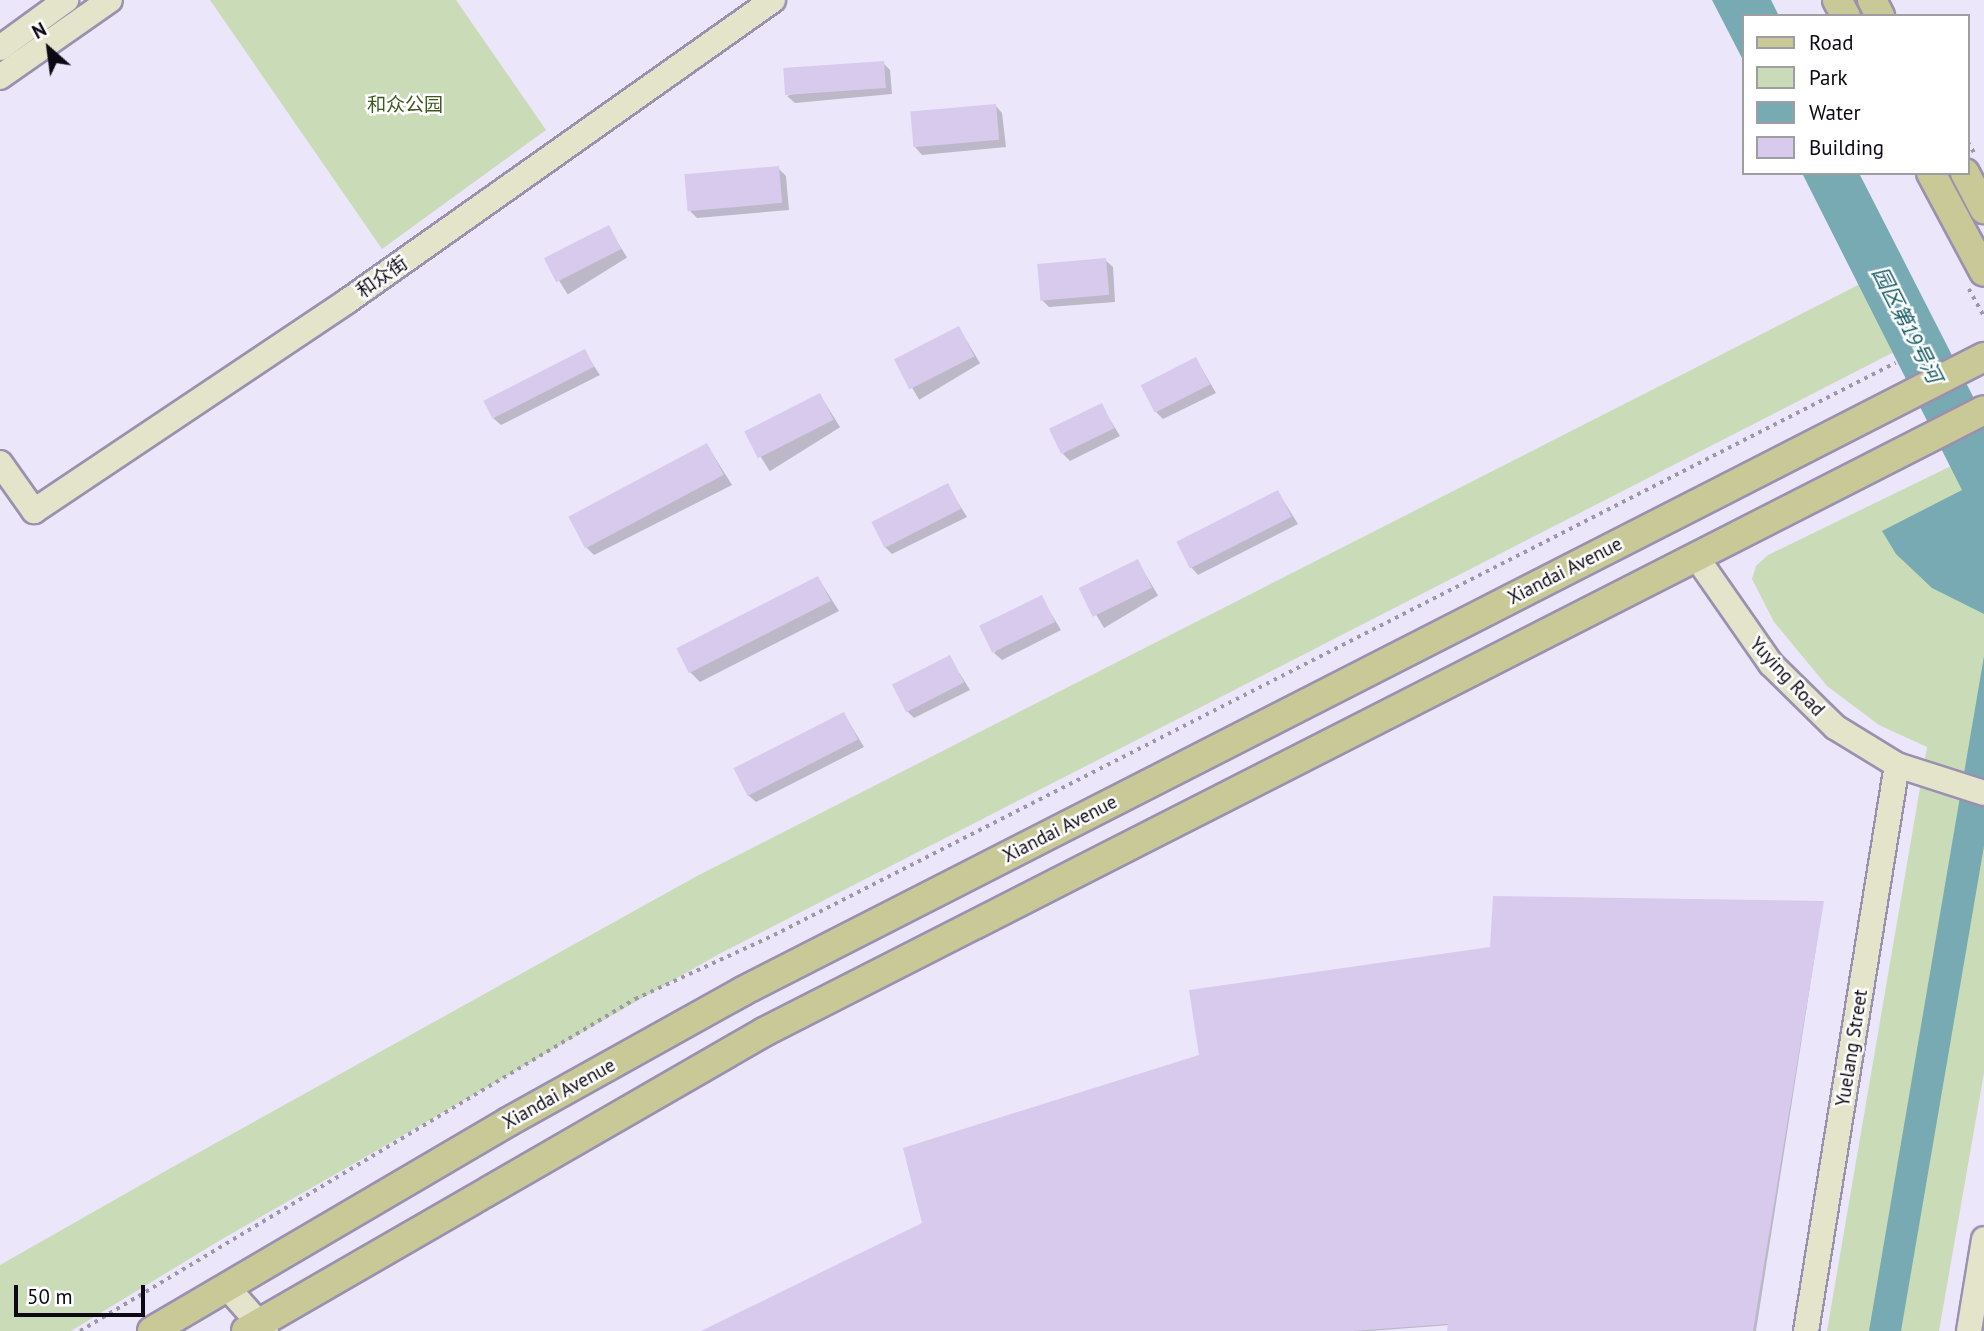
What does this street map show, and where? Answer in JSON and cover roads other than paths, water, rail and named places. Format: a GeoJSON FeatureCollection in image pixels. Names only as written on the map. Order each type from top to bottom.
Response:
{"type":"FeatureCollection","features":[{"type":"Feature","properties":{"kind":"main road"},"geometry":{"type":"LineString","coordinates":[[1932,175],[1984,272]]}},
{"type":"Feature","properties":{"kind":"main road"},"geometry":{"type":"LineString","coordinates":[[1966,175],[1984,209]]}},
{"type":"Feature","properties":{"kind":"main road","name":"Xiandai Avenue"},"geometry":{"type":"LineString","coordinates":[[152,1331],[226,1286],[743,992],[1984,357]]}},
{"type":"Feature","properties":{"kind":"main road"},"geometry":{"type":"LineString","coordinates":[[252,1329],[764,1032],[1697,558],[1982,410]]}},
{"type":"Feature","properties":{"kind":"street"},"geometry":{"type":"LineString","coordinates":[[0,48],[66,0]]}},
{"type":"Feature","properties":{"kind":"street"},"geometry":{"type":"LineString","coordinates":[[0,77],[110,0]]}},
{"type":"Feature","properties":{"kind":"street","name":"和众街"},"geometry":{"type":"LineString","coordinates":[[0,463],[34,511],[346,302],[773,0]]}},
{"type":"Feature","properties":{"kind":"street","name":"Yuying Road"},"geometry":{"type":"LineString","coordinates":[[1697,558],[1741,626],[1793,689],[1835,727],[1897,765],[1937,781],[1984,793]]}},
{"type":"Feature","properties":{"kind":"street","name":"Yuelang Street"},"geometry":{"type":"LineString","coordinates":[[1806,1331],[1897,765]]}},
{"type":"Feature","properties":{"kind":"street"},"geometry":{"type":"LineString","coordinates":[[1969,1331],[1984,1239]]}},
{"type":"Feature","properties":{"kind":"street"},"geometry":{"type":"LineString","coordinates":[[226,1286],[252,1329]]}},
{"type":"Feature","properties":{"kind":"water"},"geometry":{"type":"Polygon","coordinates":[[[1712,0],[1771,0],[1778,14],[1742,14],[1742,58],[1712,0]]]}},
{"type":"Feature","properties":{"kind":"water","name":"园区第19号河"},"geometry":{"type":"Polygon","coordinates":[[[1803,175],[1860,175],[1984,418],[1984,614],[1932,588],[1896,554],[1882,531],[1962,490],[1803,175]]]}},
{"type":"Feature","properties":{"kind":"water"},"geometry":{"type":"Polygon","coordinates":[[[1984,656],[1984,846],[1901,1331],[1869,1331],[1984,656]]]}},
{"type":"Feature","properties":{"kind":"park label","name":"和众公园"},"geometry":{"type":"Point","coordinates":[405,105]}}]}
